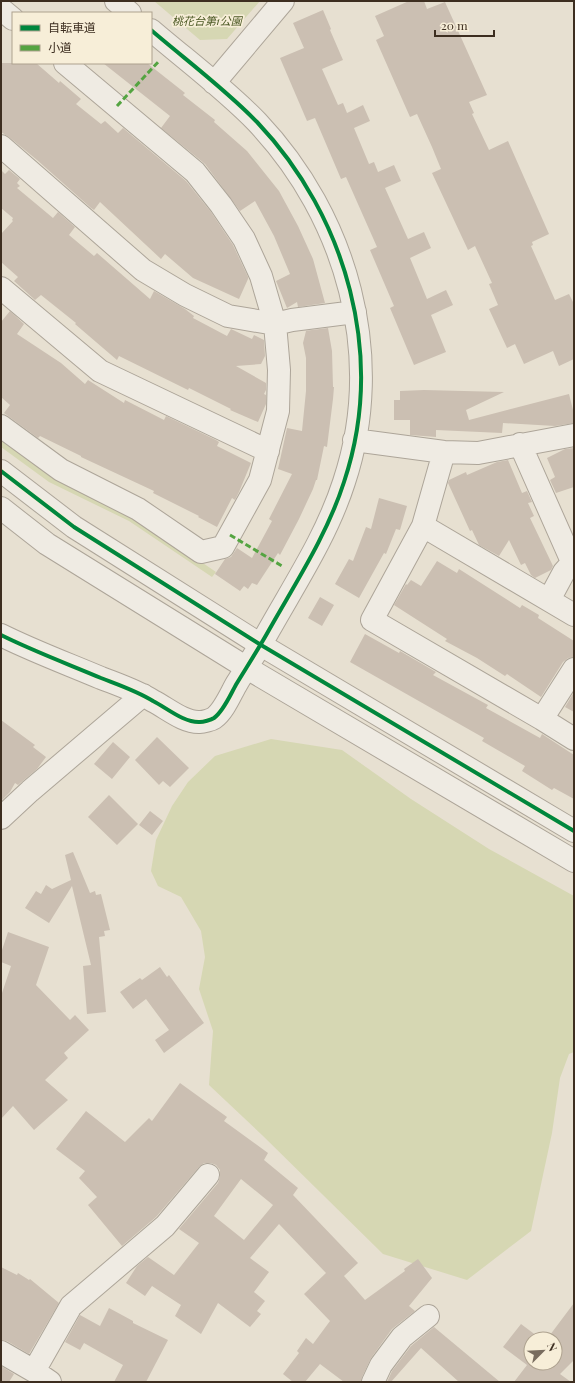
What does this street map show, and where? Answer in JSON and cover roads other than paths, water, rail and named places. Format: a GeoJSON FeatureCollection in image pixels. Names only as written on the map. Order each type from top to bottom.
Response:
{"type":"FeatureCollection","features":[{"type":"Feature","properties":{"kind":"street"},"geometry":{"type":"LineString","coordinates":[[116,1],[129,12]]}},
{"type":"Feature","properties":{"kind":"street"},"geometry":{"type":"LineString","coordinates":[[214,83],[283,1]]}},
{"type":"Feature","properties":{"kind":"street"},"geometry":{"type":"LineString","coordinates":[[1,9],[12,18]]}},
{"type":"Feature","properties":{"kind":"street"},"geometry":{"type":"LineString","coordinates":[[1,635],[21,645],[143,695],[188,721],[201,723],[214,718],[225,705],[261,645],[323,534],[344,481],[360,410],[362,378],[355,312],[344,268],[324,217],[295,168],[256,122],[214,83],[152,31]]}},
{"type":"Feature","properties":{"kind":"street"},"geometry":{"type":"LineString","coordinates":[[1,426],[61,470],[138,509],[201,552],[223,547],[260,480],[278,411],[280,370],[275,324],[262,276],[244,239],[221,205],[195,172],[66,64]]}},
{"type":"Feature","properties":{"kind":"street"},"geometry":{"type":"LineString","coordinates":[[1,146],[143,270],[185,295],[228,316],[275,324],[292,320],[355,312]]}},
{"type":"Feature","properties":{"kind":"street"},"geometry":{"type":"LineString","coordinates":[[1,288],[100,371],[268,451]]}},
{"type":"Feature","properties":{"kind":"street"},"geometry":{"type":"LineString","coordinates":[[354,440],[444,452],[478,453],[574,434]]}},
{"type":"Feature","properties":{"kind":"street"},"geometry":{"type":"LineString","coordinates":[[520,444],[573,565],[564,572],[549,600]]}},
{"type":"Feature","properties":{"kind":"street"},"geometry":{"type":"LineString","coordinates":[[444,452],[423,526],[372,620],[574,739]]}},
{"type":"Feature","properties":{"kind":"street"},"geometry":{"type":"LineString","coordinates":[[1,471],[74,527],[261,645],[574,831]]}},
{"type":"Feature","properties":{"kind":"street"},"geometry":{"type":"LineString","coordinates":[[1,508],[47,544],[247,668],[574,861]]}},
{"type":"Feature","properties":{"kind":"street"},"geometry":{"type":"LineString","coordinates":[[423,526],[574,615]]}},
{"type":"Feature","properties":{"kind":"street"},"geometry":{"type":"LineString","coordinates":[[542,719],[574,669]]}},
{"type":"Feature","properties":{"kind":"street"},"geometry":{"type":"LineString","coordinates":[[1,818],[30,791],[143,695]]}},
{"type":"Feature","properties":{"kind":"street"},"geometry":{"type":"LineString","coordinates":[[1,1352],[42,1377],[71,1306],[165,1226],[208,1175]]}},
{"type":"Feature","properties":{"kind":"street"},"geometry":{"type":"LineString","coordinates":[[373,1382],[381,1365],[402,1336],[428,1316]]}},
{"type":"Feature","properties":{"kind":"park label","name":"桃花台第1公園"},"geometry":{"type":"Point","coordinates":[207,21]}}]}
